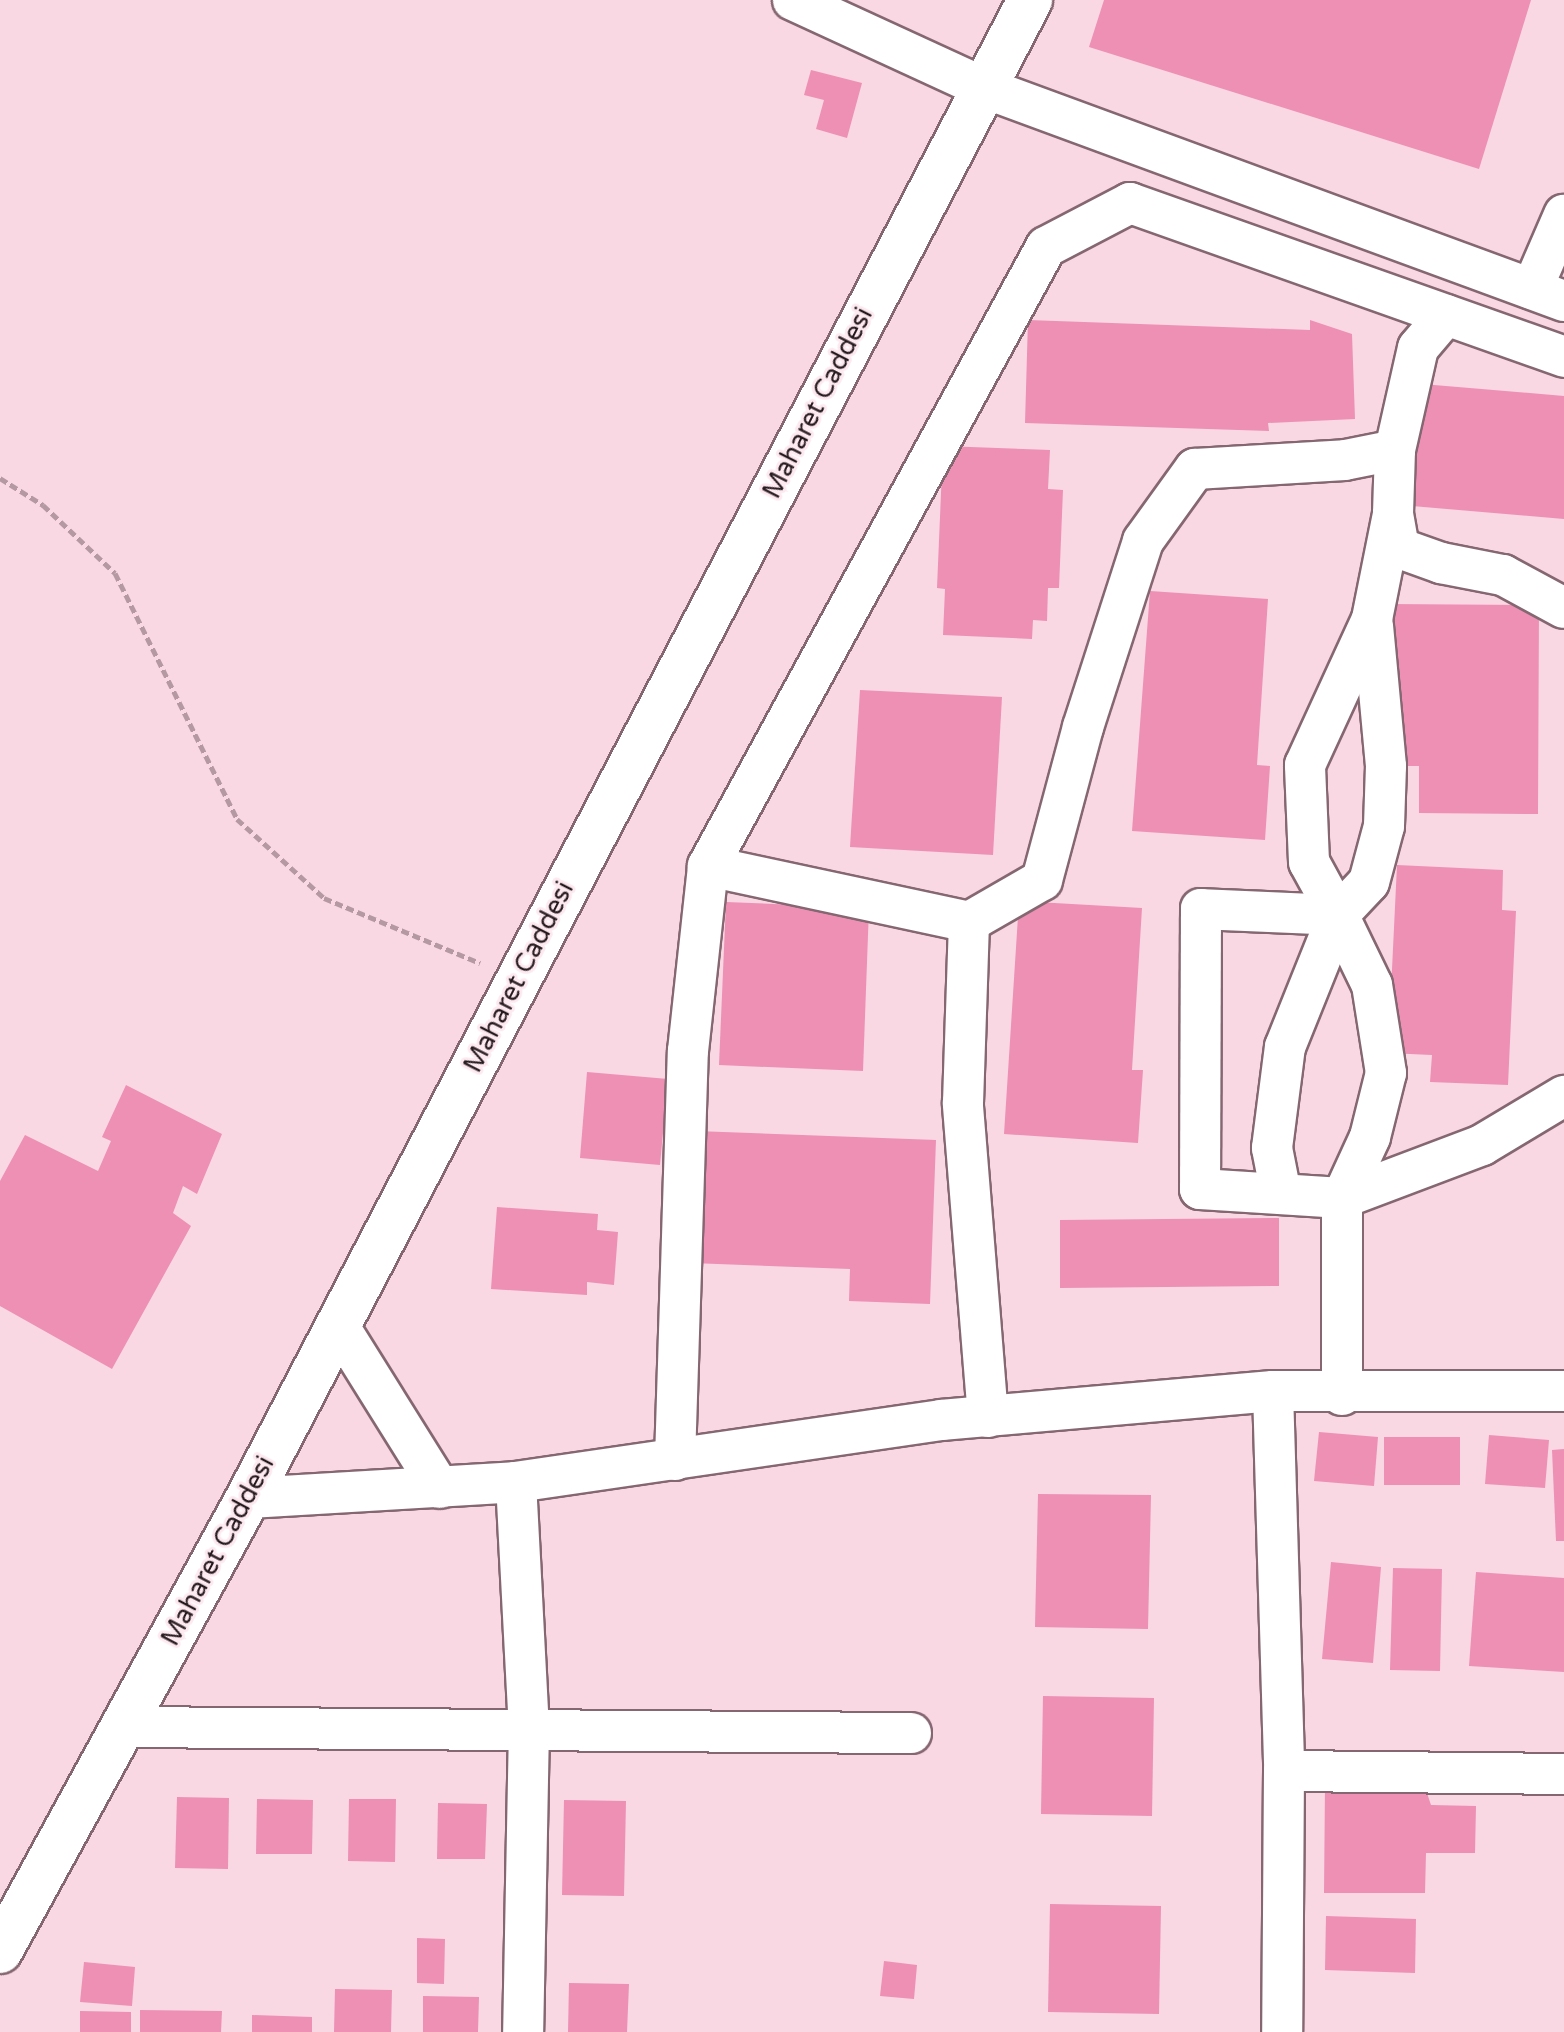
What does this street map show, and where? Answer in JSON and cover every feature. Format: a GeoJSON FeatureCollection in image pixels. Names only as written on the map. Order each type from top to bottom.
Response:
{"type":"FeatureCollection","features":[{"type":"Feature","properties":{"kind":"street"},"geometry":{"type":"LineString","coordinates":[[793,0],[982,87],[1548,295],[1564,215]]}},
{"type":"Feature","properties":{"kind":"street","name":"Maharet Caddesi"},"geometry":{"type":"LineString","coordinates":[[0,1951],[248,1498],[1030,0]]}},
{"type":"Feature","properties":{"kind":"street"},"geometry":{"type":"LineString","coordinates":[[675,1460],[688,1051],[708,866],[1046,247],[1130,203],[1564,357]]}},
{"type":"Feature","properties":{"kind":"street"},"geometry":{"type":"LineString","coordinates":[[1342,1395],[1342,1198],[1370,1137],[1386,1073],[1372,985],[1309,862],[1305,765],[1372,619],[1393,514],[1395,450],[1418,348],[1446,315]]}},
{"type":"Feature","properties":{"kind":"street"},"geometry":{"type":"LineString","coordinates":[[708,866],[969,922],[1042,880],[1083,727],[1143,541],[1195,469],[1345,460],[1395,450]]}},
{"type":"Feature","properties":{"kind":"street"},"geometry":{"type":"LineString","coordinates":[[1393,514],[1399,548],[1441,563],[1503,575],[1564,608]]}},
{"type":"Feature","properties":{"kind":"street"},"geometry":{"type":"LineString","coordinates":[[1281,1194],[1272,1148],[1285,1047],[1338,915],[1369,882],[1384,826],[1386,766],[1372,619]]}},
{"type":"Feature","properties":{"kind":"street"},"geometry":{"type":"LineString","coordinates":[[1338,915],[1201,909],[1200,1189],[1342,1198],[1482,1145],[1564,1096]]}},
{"type":"Feature","properties":{"kind":"street"},"geometry":{"type":"LineString","coordinates":[[969,922],[963,1103],[988,1417]]}},
{"type":"Feature","properties":{"kind":"street"},"geometry":{"type":"LineString","coordinates":[[338,1325],[440,1488]]}},
{"type":"Feature","properties":{"kind":"street"},"geometry":{"type":"LineString","coordinates":[[1273,1391],[1284,1771],[1282,2032]]}},
{"type":"Feature","properties":{"kind":"street"},"geometry":{"type":"LineString","coordinates":[[248,1498],[516,1482],[988,1417],[1273,1391],[1342,1395],[1564,1391]]}},
{"type":"Feature","properties":{"kind":"street"},"geometry":{"type":"LineString","coordinates":[[516,1482],[529,1727],[523,2032]]}},
{"type":"Feature","properties":{"kind":"street"},"geometry":{"type":"LineString","coordinates":[[123,1727],[529,1727],[911,1733]]}},
{"type":"Feature","properties":{"kind":"street"},"geometry":{"type":"LineString","coordinates":[[1284,1771],[1564,1774]]}},
{"type":"Feature","properties":{"kind":"path"},"geometry":{"type":"LineString","coordinates":[[0,478],[43,505],[115,573],[237,819],[324,898],[518,978]]}},
{"type":"Feature","properties":{"kind":"building"},"geometry":{"type":"Polygon","coordinates":[[[1104,0],[1531,0],[1479,169],[1089,47],[1104,0]]]}},
{"type":"Feature","properties":{"kind":"building"},"geometry":{"type":"Polygon","coordinates":[[[811,70],[862,83],[847,138],[816,129],[824,100],[804,95],[811,70]]]}},
{"type":"Feature","properties":{"kind":"building"},"geometry":{"type":"Polygon","coordinates":[[[1028,320],[1310,330],[1310,320],[1352,334],[1355,419],[1268,423],[1269,431],[1025,423],[1028,320]]]}},
{"type":"Feature","properties":{"kind":"building"},"geometry":{"type":"Polygon","coordinates":[[[1422,384],[1564,396],[1564,519],[1412,506],[1422,384]]]}},
{"type":"Feature","properties":{"kind":"building"},"geometry":{"type":"Polygon","coordinates":[[[943,446],[1050,450],[1048,489],[1063,490],[1059,588],[1048,588],[1047,621],[1033,620],[1032,639],[943,635],[945,589],[937,588],[943,446]]]}},
{"type":"Feature","properties":{"kind":"building"},"geometry":{"type":"Polygon","coordinates":[[[1150,591],[1268,599],[1257,765],[1270,766],[1265,840],[1132,831],[1150,591]]]}},
{"type":"Feature","properties":{"kind":"building"},"geometry":{"type":"Polygon","coordinates":[[[1387,604],[1539,605],[1538,814],[1419,813],[1419,766],[1386,766],[1387,604]]]}},
{"type":"Feature","properties":{"kind":"building"},"geometry":{"type":"Polygon","coordinates":[[[860,690],[1002,697],[993,855],[850,847],[860,690]]]}},
{"type":"Feature","properties":{"kind":"building"},"geometry":{"type":"Polygon","coordinates":[[[1397,865],[1503,870],[1502,910],[1516,911],[1508,1085],[1430,1082],[1432,1055],[1388,1053],[1397,865]]]}},
{"type":"Feature","properties":{"kind":"building"},"geometry":{"type":"Polygon","coordinates":[[[1019,901],[1142,908],[1132,1070],[1143,1070],[1138,1143],[1004,1134],[1019,901]]]}},
{"type":"Feature","properties":{"kind":"building"},"geometry":{"type":"Polygon","coordinates":[[[726,902],[869,908],[863,1071],[719,1065],[726,902]]]}},
{"type":"Feature","properties":{"kind":"building"},"geometry":{"type":"Polygon","coordinates":[[[587,1072],[668,1079],[660,1165],[580,1158],[587,1072]]]}},
{"type":"Feature","properties":{"kind":"building"},"geometry":{"type":"Polygon","coordinates":[[[126,1085],[222,1134],[197,1194],[183,1186],[173,1213],[191,1226],[112,1369],[0,1306],[0,1181],[25,1135],[98,1171],[111,1141],[102,1137],[126,1085]]]}},
{"type":"Feature","properties":{"kind":"building"},"geometry":{"type":"Polygon","coordinates":[[[696,1131],[936,1140],[930,1304],[849,1301],[850,1269],[691,1263],[696,1131]]]}},
{"type":"Feature","properties":{"kind":"building"},"geometry":{"type":"Polygon","coordinates":[[[497,1207],[598,1214],[597,1230],[618,1232],[614,1285],[587,1282],[587,1295],[491,1289],[497,1207]]]}},
{"type":"Feature","properties":{"kind":"building"},"geometry":{"type":"Polygon","coordinates":[[[1279,1218],[1279,1286],[1060,1288],[1060,1220],[1279,1218]]]}},
{"type":"Feature","properties":{"kind":"building"},"geometry":{"type":"Polygon","coordinates":[[[1319,1432],[1378,1437],[1374,1486],[1314,1481],[1319,1432]]]}},
{"type":"Feature","properties":{"kind":"building"},"geometry":{"type":"Polygon","coordinates":[[[1489,1435],[1549,1440],[1545,1488],[1485,1484],[1489,1435]]]}},
{"type":"Feature","properties":{"kind":"building"},"geometry":{"type":"Polygon","coordinates":[[[1384,1437],[1460,1437],[1460,1485],[1384,1485],[1384,1437]]]}},
{"type":"Feature","properties":{"kind":"building"},"geometry":{"type":"Polygon","coordinates":[[[1564,1449],[1564,1541],[1556,1541],[1552,1450],[1564,1449]]]}},
{"type":"Feature","properties":{"kind":"building"},"geometry":{"type":"Polygon","coordinates":[[[1038,1494],[1151,1495],[1148,1629],[1035,1627],[1038,1494]]]}},
{"type":"Feature","properties":{"kind":"building"},"geometry":{"type":"Polygon","coordinates":[[[1331,1562],[1381,1567],[1373,1663],[1322,1659],[1331,1562]]]}},
{"type":"Feature","properties":{"kind":"building"},"geometry":{"type":"Polygon","coordinates":[[[1393,1568],[1442,1569],[1440,1671],[1390,1670],[1393,1568]]]}},
{"type":"Feature","properties":{"kind":"building"},"geometry":{"type":"Polygon","coordinates":[[[1476,1572],[1564,1578],[1564,1672],[1469,1666],[1476,1572]]]}},
{"type":"Feature","properties":{"kind":"building"},"geometry":{"type":"Polygon","coordinates":[[[1043,1696],[1154,1698],[1152,1816],[1041,1814],[1043,1696]]]}},
{"type":"Feature","properties":{"kind":"building"},"geometry":{"type":"Polygon","coordinates":[[[1325,1786],[1425,1787],[1431,1805],[1476,1806],[1475,1853],[1426,1853],[1425,1893],[1324,1893],[1325,1786]]]}},
{"type":"Feature","properties":{"kind":"building"},"geometry":{"type":"Polygon","coordinates":[[[177,1797],[229,1798],[228,1869],[175,1868],[177,1797]]]}},
{"type":"Feature","properties":{"kind":"building"},"geometry":{"type":"Polygon","coordinates":[[[257,1799],[313,1800],[312,1854],[256,1854],[257,1799]]]}},
{"type":"Feature","properties":{"kind":"building"},"geometry":{"type":"Polygon","coordinates":[[[349,1799],[396,1799],[395,1862],[348,1861],[349,1799]]]}},
{"type":"Feature","properties":{"kind":"building"},"geometry":{"type":"Polygon","coordinates":[[[564,1800],[626,1801],[624,1896],[562,1895],[564,1800]]]}},
{"type":"Feature","properties":{"kind":"building"},"geometry":{"type":"Polygon","coordinates":[[[438,1803],[487,1804],[485,1859],[437,1859],[438,1803]]]}},
{"type":"Feature","properties":{"kind":"building"},"geometry":{"type":"Polygon","coordinates":[[[1050,1904],[1161,1906],[1159,2014],[1048,2012],[1050,1904]]]}},
{"type":"Feature","properties":{"kind":"building"},"geometry":{"type":"Polygon","coordinates":[[[1326,1916],[1416,1919],[1415,1973],[1325,1970],[1326,1916]]]}},
{"type":"Feature","properties":{"kind":"building"},"geometry":{"type":"Polygon","coordinates":[[[417,1938],[445,1939],[444,1984],[417,1983],[417,1938]]]}},
{"type":"Feature","properties":{"kind":"building"},"geometry":{"type":"Polygon","coordinates":[[[884,1961],[917,1965],[914,1999],[880,1996],[884,1961]]]}},
{"type":"Feature","properties":{"kind":"building"},"geometry":{"type":"Polygon","coordinates":[[[84,1962],[135,1967],[132,2006],[80,2002],[84,1962]]]}},
{"type":"Feature","properties":{"kind":"building"},"geometry":{"type":"Polygon","coordinates":[[[569,1983],[629,1984],[627,2032],[568,2032],[569,1983]]]}},
{"type":"Feature","properties":{"kind":"building"},"geometry":{"type":"Polygon","coordinates":[[[335,1989],[392,1990],[391,2032],[334,2032],[335,1989]]]}},
{"type":"Feature","properties":{"kind":"building"},"geometry":{"type":"Polygon","coordinates":[[[423,1996],[479,1997],[478,2032],[423,2032],[423,1996]]]}},
{"type":"Feature","properties":{"kind":"building"},"geometry":{"type":"Polygon","coordinates":[[[140,2010],[222,2011],[221,2032],[140,2032],[140,2010]]]}},
{"type":"Feature","properties":{"kind":"building"},"geometry":{"type":"Polygon","coordinates":[[[80,2011],[131,2012],[131,2032],[80,2032],[80,2011]]]}},
{"type":"Feature","properties":{"kind":"building"},"geometry":{"type":"Polygon","coordinates":[[[252,2015],[312,2017],[312,2032],[252,2032],[252,2015]]]}}]}
